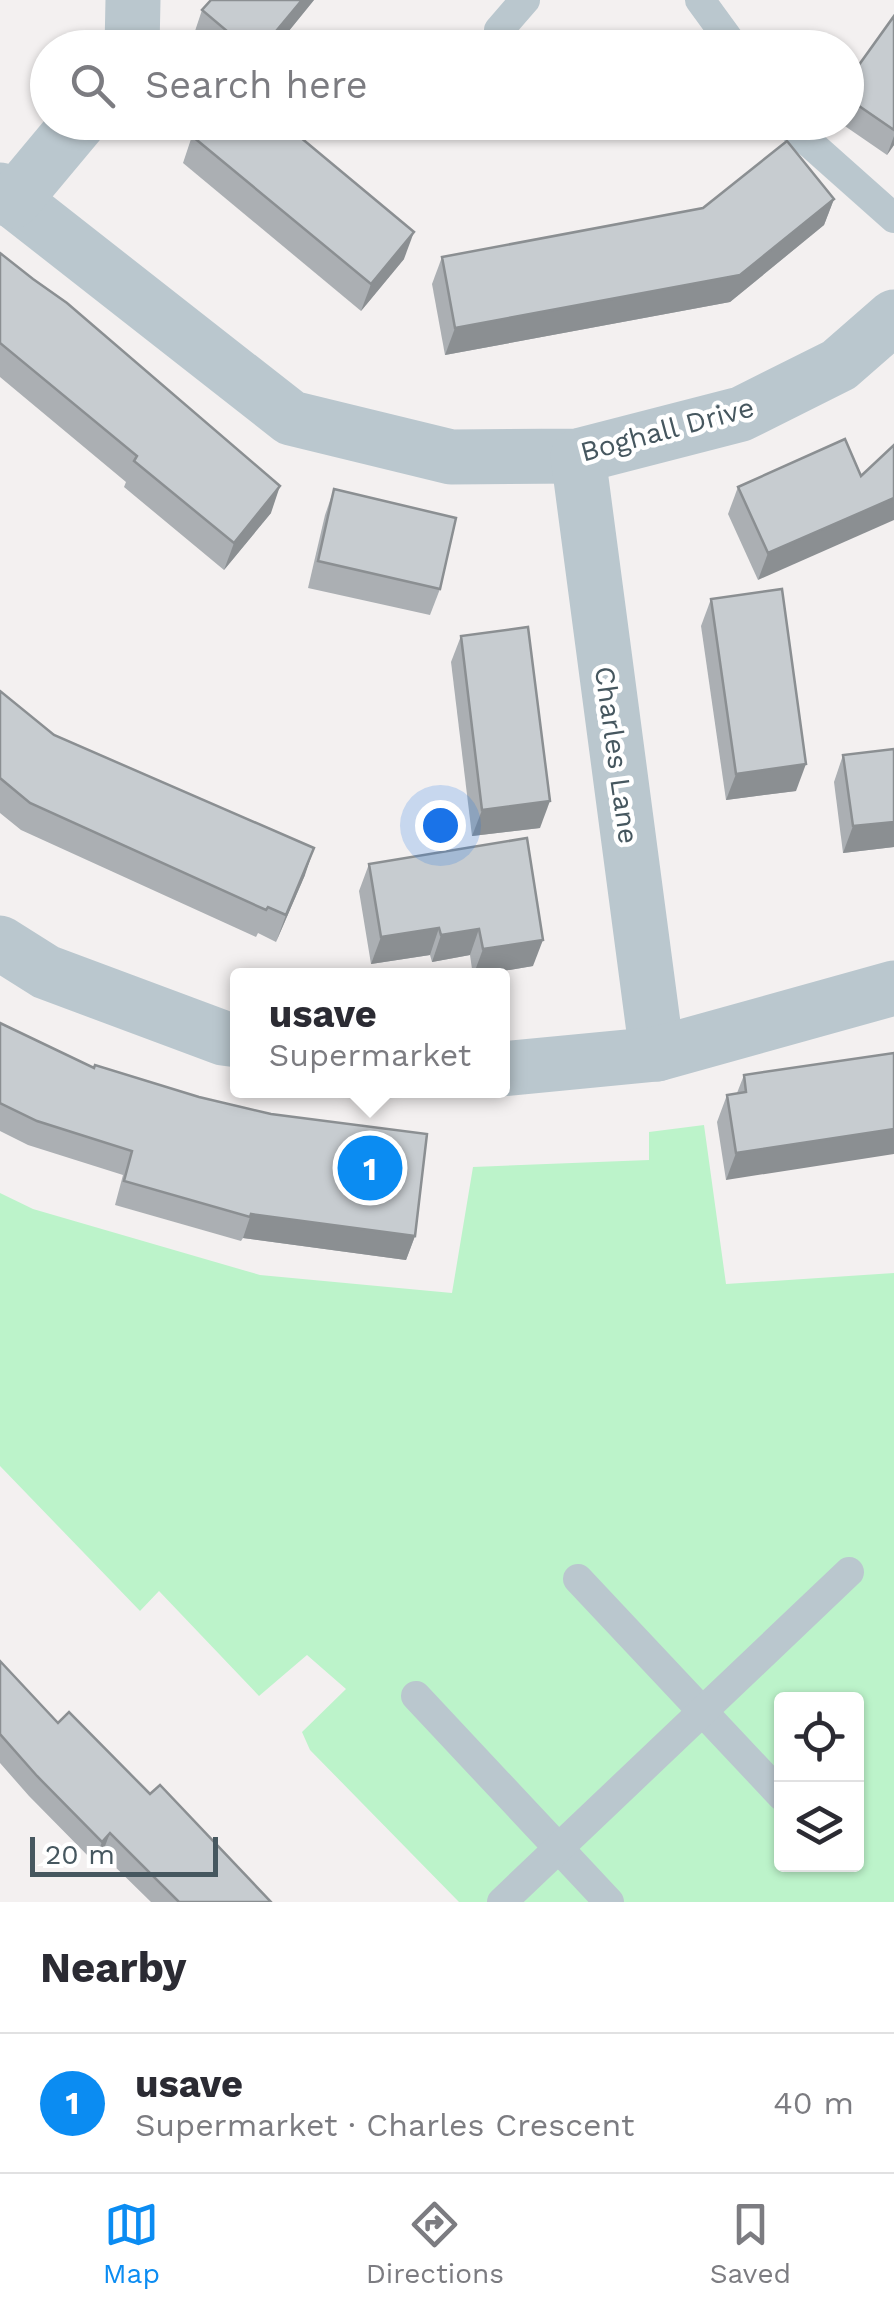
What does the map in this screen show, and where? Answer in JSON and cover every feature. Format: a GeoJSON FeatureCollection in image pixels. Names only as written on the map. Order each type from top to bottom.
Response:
{"type":"FeatureCollection","features":[{"type":"Feature","properties":{"kind":"street"},"geometry":{"type":"LineString","coordinates":[[133,30],[134,0]]}},
{"type":"Feature","properties":{"kind":"street","name":"Boghall Drive"},"geometry":{"type":"LineString","coordinates":[[60,140],[6,195],[291,418],[451,457],[578,456],[741,414],[839,366],[894,317]]}},
{"type":"Feature","properties":{"kind":"street","name":"Charles Lane"},"geometry":{"type":"LineString","coordinates":[[578,456],[657,1054]]}},
{"type":"Feature","properties":{"kind":"street"},"geometry":{"type":"LineString","coordinates":[[0,943],[46,972],[230,1039]]}},
{"type":"Feature","properties":{"kind":"street"},"geometry":{"type":"LineString","coordinates":[[510,1068],[657,1054],[894,988]]}},
{"type":"Feature","properties":{"kind":"lane"},"geometry":{"type":"LineString","coordinates":[[500,30],[525,0]]}},
{"type":"Feature","properties":{"kind":"lane"},"geometry":{"type":"LineString","coordinates":[[700,0],[722,30]]}},
{"type":"Feature","properties":{"kind":"lane"},"geometry":{"type":"LineString","coordinates":[[806,140],[894,218]]}},
{"type":"Feature","properties":{"kind":"lane"},"geometry":{"type":"LineString","coordinates":[[502,1902],[849,1572]]}},
{"type":"Feature","properties":{"kind":"lane"},"geometry":{"type":"LineString","coordinates":[[578,1579],[774,1787]]}},
{"type":"Feature","properties":{"kind":"lane"},"geometry":{"type":"LineString","coordinates":[[416,1696],[609,1902]]}},
{"type":"Feature","properties":{"kind":"green space"},"geometry":{"type":"Polygon","coordinates":[[[704,1125],[726,1284],[894,1273],[894,1902],[459,1902],[310,1750],[302,1732],[346,1689],[307,1655],[259,1696],[159,1591],[140,1611],[0,1466],[0,1193],[33,1209],[260,1275],[452,1293],[473,1167],[649,1160],[649,1132],[704,1125]]]}},
{"type":"Feature","properties":{"kind":"building"},"geometry":{"type":"Polygon","coordinates":[[[211,0],[302,0],[277,30],[226,30],[202,10],[211,0]]]}},
{"type":"Feature","properties":{"kind":"building"},"geometry":{"type":"Polygon","coordinates":[[[894,16],[894,130],[864,109],[864,58],[894,16]]]}},
{"type":"Feature","properties":{"kind":"building"},"geometry":{"type":"Polygon","coordinates":[[[197,140],[304,140],[414,232],[371,284],[197,140]]]}},
{"type":"Feature","properties":{"kind":"building"},"geometry":{"type":"Polygon","coordinates":[[[787,141],[834,199],[740,275],[455,328],[442,257],[703,208],[787,141]]]}},
{"type":"Feature","properties":{"kind":"building"},"geometry":{"type":"Polygon","coordinates":[[[0,253],[67,303],[280,486],[234,543],[134,461],[137,456],[0,343],[0,253]]]}},
{"type":"Feature","properties":{"kind":"building"},"geometry":{"type":"Polygon","coordinates":[[[845,439],[861,476],[894,445],[894,498],[768,553],[738,487],[845,439]]]}},
{"type":"Feature","properties":{"kind":"building"},"geometry":{"type":"Polygon","coordinates":[[[334,489],[456,518],[440,589],[318,561],[334,489]]]}},
{"type":"Feature","properties":{"kind":"building"},"geometry":{"type":"Polygon","coordinates":[[[782,589],[806,764],[736,774],[711,599],[782,589]]]}},
{"type":"Feature","properties":{"kind":"building"},"geometry":{"type":"Polygon","coordinates":[[[528,627],[550,801],[482,810],[461,636],[528,627]]]}},
{"type":"Feature","properties":{"kind":"building"},"geometry":{"type":"Polygon","coordinates":[[[0,691],[54,735],[314,848],[286,915],[268,907],[266,910],[30,803],[0,778],[0,691]]]}},
{"type":"Feature","properties":{"kind":"building"},"geometry":{"type":"Polygon","coordinates":[[[894,749],[894,822],[853,826],[843,755],[894,749]]]}},
{"type":"Feature","properties":{"kind":"building"},"geometry":{"type":"Polygon","coordinates":[[[527,838],[543,940],[483,949],[479,929],[441,935],[439,928],[381,937],[369,864],[527,838]]]}},
{"type":"Feature","properties":{"kind":"building"},"geometry":{"type":"Polygon","coordinates":[[[0,1023],[94,1068],[95,1065],[199,1097],[271,1114],[427,1134],[415,1236],[251,1214],[250,1217],[124,1181],[132,1151],[37,1121],[0,1103],[0,1023]]]}},
{"type":"Feature","properties":{"kind":"building"},"geometry":{"type":"Polygon","coordinates":[[[894,1053],[894,1129],[736,1153],[727,1095],[746,1092],[744,1075],[894,1053]]]}},
{"type":"Feature","properties":{"kind":"building"},"geometry":{"type":"Polygon","coordinates":[[[0,1661],[58,1723],[69,1712],[150,1794],[160,1785],[271,1902],[179,1902],[110,1833],[102,1842],[0,1734],[0,1661]]]}},
{"type":"Feature","properties":{"kind":"place","name":"usave"},"geometry":{"type":"Point","coordinates":[370,1168]}}]}
